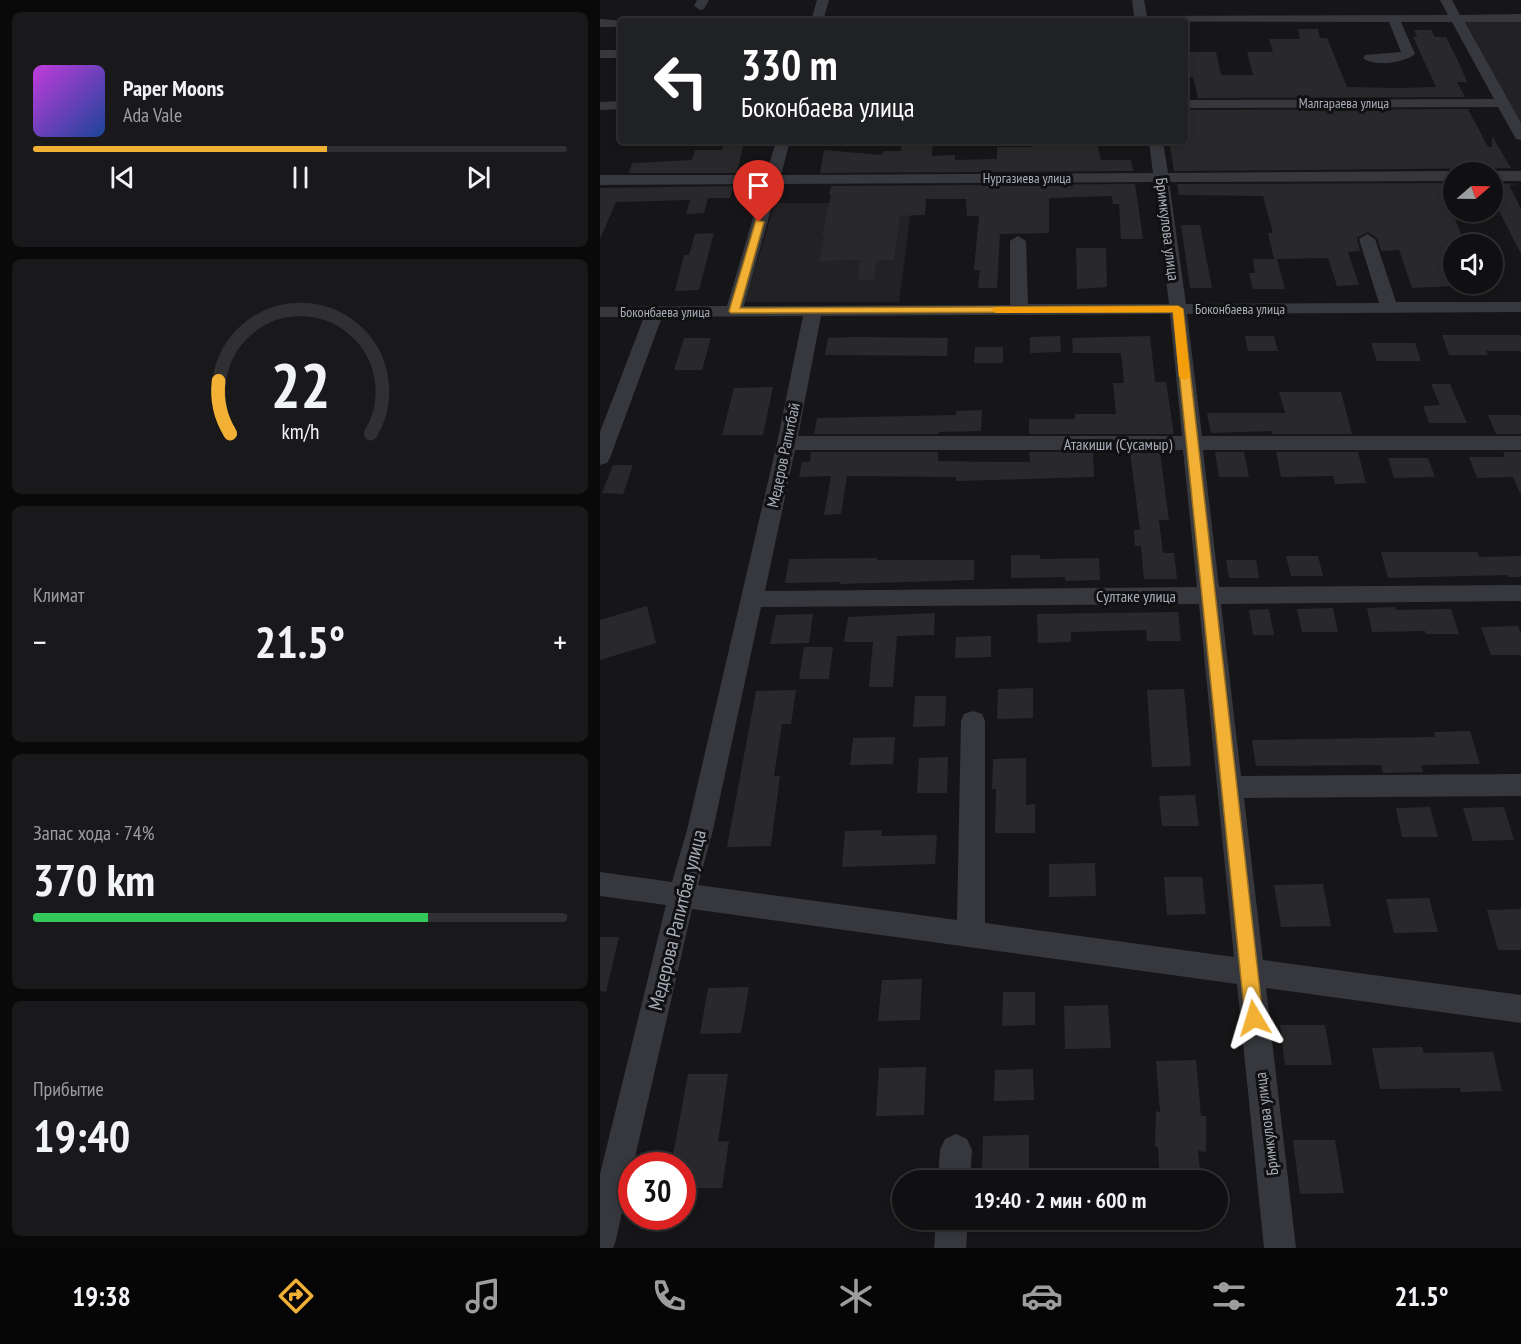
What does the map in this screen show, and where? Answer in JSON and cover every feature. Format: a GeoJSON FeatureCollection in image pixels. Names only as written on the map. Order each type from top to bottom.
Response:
{"type":"FeatureCollection","features":[{"type":"Feature","properties":{"kind":"street"},"geometry":{"type":"LineString","coordinates":[[818,18],[823,0]]}},
{"type":"Feature","properties":{"kind":"street"},"geometry":{"type":"LineString","coordinates":[[1138,0],[1141,18]]}},
{"type":"Feature","properties":{"kind":"street"},"geometry":{"type":"LineString","coordinates":[[1446,0],[1521,136]]}},
{"type":"Feature","properties":{"kind":"street"},"geometry":{"type":"LineString","coordinates":[[1188,20],[1521,18]]}},
{"type":"Feature","properties":{"kind":"street"},"geometry":{"type":"LineString","coordinates":[[1370,58],[1400,57],[1408,54],[1394,20]]}},
{"type":"Feature","properties":{"kind":"street"},"geometry":{"type":"LineString","coordinates":[[600,23],[618,23]]}},
{"type":"Feature","properties":{"kind":"street"},"geometry":{"type":"LineString","coordinates":[[600,54],[618,54]]}},
{"type":"Feature","properties":{"kind":"street","name":"Малгараева улица"},"geometry":{"type":"LineString","coordinates":[[1188,104],[1521,98]]}},
{"type":"Feature","properties":{"kind":"street"},"geometry":{"type":"LineString","coordinates":[[600,105],[618,105]]}},
{"type":"Feature","properties":{"kind":"street"},"geometry":{"type":"LineString","coordinates":[[734,311],[782,144]]}},
{"type":"Feature","properties":{"kind":"street","name":"Бримкулова улица"},"geometry":{"type":"LineString","coordinates":[[1156,144],[1178,309],[1280,1248]]}},
{"type":"Feature","properties":{"kind":"street","name":"Нургазиева улица"},"geometry":{"type":"LineString","coordinates":[[600,180],[1443,176]]}},
{"type":"Feature","properties":{"kind":"street"},"geometry":{"type":"LineString","coordinates":[[1503,176],[1521,176]]}},
{"type":"Feature","properties":{"kind":"street"},"geometry":{"type":"LineString","coordinates":[[1367,239],[1389,308]]}},
{"type":"Feature","properties":{"kind":"street"},"geometry":{"type":"LineString","coordinates":[[1018,241],[1019,310]]}},
{"type":"Feature","properties":{"kind":"street","name":"Боконбаева улица"},"geometry":{"type":"LineString","coordinates":[[600,312],[1521,307]]}},
{"type":"Feature","properties":{"kind":"street","name":"Медеров Рапитбай"},"geometry":{"type":"LineString","coordinates":[[752,599],[813,311]]}},
{"type":"Feature","properties":{"kind":"street"},"geometry":{"type":"LineString","coordinates":[[601,451],[655,312]]}},
{"type":"Feature","properties":{"kind":"street","name":"Атакиши (Сусамыр)"},"geometry":{"type":"LineString","coordinates":[[786,443],[1521,443]]}},
{"type":"Feature","properties":{"kind":"street","name":"Султаке улица"},"geometry":{"type":"LineString","coordinates":[[752,599],[1521,593]]}},
{"type":"Feature","properties":{"kind":"street","name":"Медерова Рапитбая улица"},"geometry":{"type":"LineString","coordinates":[[600,1240],[682,895],[700,830],[752,599]]}},
{"type":"Feature","properties":{"kind":"street"},"geometry":{"type":"LineString","coordinates":[[971,935],[973,721]]}},
{"type":"Feature","properties":{"kind":"street"},"geometry":{"type":"LineString","coordinates":[[1229,787],[1521,785]]}},
{"type":"Feature","properties":{"kind":"street"},"geometry":{"type":"LineString","coordinates":[[600,884],[1521,1009]]}},
{"type":"Feature","properties":{"kind":"street"},"geometry":{"type":"LineString","coordinates":[[950,1248],[951,1230]]}},
{"type":"Feature","properties":{"kind":"shaded area"},"geometry":{"type":"Polygon","coordinates":[[[1465,21],[1521,21],[1521,125],[1469,28],[1465,21]]]}},
{"type":"Feature","properties":{"kind":"shaded area"},"geometry":{"type":"Polygon","coordinates":[[[775,203],[912,203],[899,302],[745,302],[775,203]]]}},
{"type":"Feature","properties":{"kind":"building"},"geometry":{"type":"Polygon","coordinates":[[[1298,29],[1318,29],[1320,38],[1327,38],[1347,87],[1436,87],[1413,37],[1417,37],[1414,30],[1431,30],[1435,37],[1446,37],[1467,82],[1457,82],[1465,97],[1198,98],[1193,77],[1190,77],[1188,52],[1216,52],[1221,75],[1253,75],[1247,52],[1273,52],[1269,39],[1300,39],[1298,29]]]}},
{"type":"Feature","properties":{"kind":"building"},"geometry":{"type":"Polygon","coordinates":[[[1468,109],[1488,147],[1492,147],[1492,136],[1511,168],[1503,168],[1503,162],[1443,162],[1443,169],[1174,171],[1170,144],[1188,144],[1188,110],[1468,109]]]}},
{"type":"Feature","properties":{"kind":"building"},"geometry":{"type":"Polygon","coordinates":[[[723,144],[743,144],[737,173],[629,173],[632,163],[692,160],[695,150],[722,150],[723,144]]]}},
{"type":"Feature","properties":{"kind":"building"},"geometry":{"type":"Polygon","coordinates":[[[902,144],[933,144],[932,156],[955,155],[955,160],[997,159],[997,147],[1032,147],[1032,144],[1097,144],[1101,160],[1131,160],[1133,171],[820,173],[824,150],[882,155],[883,151],[901,151],[902,144]]]}},
{"type":"Feature","properties":{"kind":"building"},"geometry":{"type":"Polygon","coordinates":[[[1443,183],[1443,222],[1456,222],[1461,234],[1443,234],[1443,287],[1412,288],[1399,250],[1381,251],[1377,238],[1368,232],[1357,238],[1360,251],[1348,252],[1359,285],[1337,286],[1328,258],[1274,259],[1268,233],[1273,233],[1263,196],[1179,195],[1177,184],[1443,183]]]}},
{"type":"Feature","properties":{"kind":"building"},"geometry":{"type":"Polygon","coordinates":[[[1503,183],[1518,184],[1509,185],[1521,209],[1521,254],[1503,219],[1503,183]]]}},
{"type":"Feature","properties":{"kind":"building"},"geometry":{"type":"Polygon","coordinates":[[[1135,184],[1143,239],[1121,239],[1119,204],[1113,204],[1112,196],[1049,198],[1049,233],[1000,234],[997,288],[978,288],[980,270],[974,270],[979,216],[967,216],[966,199],[926,199],[925,215],[900,216],[894,260],[877,260],[873,280],[857,280],[861,260],[819,261],[825,235],[822,235],[831,186],[1135,184]]]}},
{"type":"Feature","properties":{"kind":"building"},"geometry":{"type":"Polygon","coordinates":[[[733,186],[730,198],[708,198],[704,213],[686,214],[690,200],[616,202],[600,239],[600,188],[733,186]]]}},
{"type":"Feature","properties":{"kind":"building"},"geometry":{"type":"Polygon","coordinates":[[[1181,225],[1200,225],[1212,288],[1190,288],[1181,225]]]}},
{"type":"Feature","properties":{"kind":"building"},"geometry":{"type":"Polygon","coordinates":[[[714,233],[699,290],[675,291],[684,255],[689,255],[695,234],[714,233]]]}},
{"type":"Feature","properties":{"kind":"building"},"geometry":{"type":"Polygon","coordinates":[[[1076,248],[1106,248],[1107,287],[1077,289],[1076,248]]]}},
{"type":"Feature","properties":{"kind":"building"},"geometry":{"type":"Polygon","coordinates":[[[1253,259],[1277,259],[1285,289],[1253,289],[1249,273],[1255,273],[1253,259]]]}},
{"type":"Feature","properties":{"kind":"building"},"geometry":{"type":"Polygon","coordinates":[[[1442,335],[1521,335],[1521,351],[1486,351],[1488,355],[1449,355],[1442,335]]]}},
{"type":"Feature","properties":{"kind":"building"},"geometry":{"type":"Polygon","coordinates":[[[1060,336],[1061,352],[1030,353],[1030,337],[1060,336]]]}},
{"type":"Feature","properties":{"kind":"building"},"geometry":{"type":"Polygon","coordinates":[[[1150,336],[1155,382],[1166,382],[1174,434],[1029,434],[1029,419],[1075,419],[1075,414],[1116,414],[1113,383],[1124,383],[1121,353],[1073,353],[1072,338],[1150,336]]]}},
{"type":"Feature","properties":{"kind":"building"},"geometry":{"type":"Polygon","coordinates":[[[1245,336],[1274,336],[1278,351],[1248,351],[1245,336]]]}},
{"type":"Feature","properties":{"kind":"building"},"geometry":{"type":"Polygon","coordinates":[[[684,338],[711,338],[702,370],[674,370],[684,338]]]}},
{"type":"Feature","properties":{"kind":"building"},"geometry":{"type":"Polygon","coordinates":[[[828,338],[948,338],[947,356],[825,355],[828,338]]]}},
{"type":"Feature","properties":{"kind":"building"},"geometry":{"type":"Polygon","coordinates":[[[1371,343],[1415,343],[1421,361],[1377,361],[1371,343]]]}},
{"type":"Feature","properties":{"kind":"building"},"geometry":{"type":"Polygon","coordinates":[[[975,347],[1003,347],[1003,363],[974,363],[975,347]]]}},
{"type":"Feature","properties":{"kind":"building"},"geometry":{"type":"Polygon","coordinates":[[[1431,384],[1450,384],[1467,423],[1429,423],[1423,406],[1440,405],[1431,384]]]}},
{"type":"Feature","properties":{"kind":"building"},"geometry":{"type":"Polygon","coordinates":[[[773,387],[763,435],[722,435],[734,388],[773,387]]]}},
{"type":"Feature","properties":{"kind":"building"},"geometry":{"type":"Polygon","coordinates":[[[1279,392],[1341,392],[1352,434],[1272,434],[1272,431],[1211,433],[1207,413],[1285,413],[1279,392]]]}},
{"type":"Feature","properties":{"kind":"building"},"geometry":{"type":"Polygon","coordinates":[[[982,410],[981,431],[939,432],[939,434],[814,434],[817,418],[956,415],[956,411],[982,410]]]}},
{"type":"Feature","properties":{"kind":"building"},"geometry":{"type":"Polygon","coordinates":[[[1488,415],[1521,415],[1521,434],[1496,434],[1488,415]]]}},
{"type":"Feature","properties":{"kind":"building"},"geometry":{"type":"Polygon","coordinates":[[[811,452],[938,452],[938,461],[1030,462],[1029,452],[1093,452],[1094,477],[956,481],[956,477],[847,476],[841,514],[824,515],[831,476],[799,477],[802,462],[810,462],[811,452]]]}},
{"type":"Feature","properties":{"kind":"building"},"geometry":{"type":"Polygon","coordinates":[[[1130,452],[1160,452],[1169,520],[1159,520],[1163,553],[1174,553],[1177,579],[1144,579],[1141,546],[1135,546],[1134,530],[1140,530],[1130,452]]]}},
{"type":"Feature","properties":{"kind":"building"},"geometry":{"type":"Polygon","coordinates":[[[1215,452],[1244,452],[1249,477],[1219,477],[1215,452]]]}},
{"type":"Feature","properties":{"kind":"building"},"geometry":{"type":"Polygon","coordinates":[[[1276,452],[1358,452],[1366,483],[1335,484],[1333,476],[1281,477],[1276,452]]]}},
{"type":"Feature","properties":{"kind":"building"},"geometry":{"type":"Polygon","coordinates":[[[1503,452],[1521,452],[1521,495],[1513,477],[1477,478],[1469,457],[1505,457],[1503,452]]]}},
{"type":"Feature","properties":{"kind":"building"},"geometry":{"type":"Polygon","coordinates":[[[1388,458],[1428,458],[1435,477],[1394,478],[1388,458]]]}},
{"type":"Feature","properties":{"kind":"building"},"geometry":{"type":"Polygon","coordinates":[[[613,465],[633,465],[623,494],[602,493],[613,465]]]}},
{"type":"Feature","properties":{"kind":"building"},"geometry":{"type":"Polygon","coordinates":[[[1381,552],[1477,552],[1479,557],[1521,556],[1521,577],[1508,577],[1507,575],[1388,578],[1381,552]]]}},
{"type":"Feature","properties":{"kind":"building"},"geometry":{"type":"Polygon","coordinates":[[[1011,555],[1040,555],[1040,559],[1099,558],[1100,580],[1065,581],[1065,577],[1011,578],[1011,555]]]}},
{"type":"Feature","properties":{"kind":"building"},"geometry":{"type":"Polygon","coordinates":[[[1286,556],[1318,556],[1323,576],[1291,576],[1286,556]]]}},
{"type":"Feature","properties":{"kind":"building"},"geometry":{"type":"Polygon","coordinates":[[[877,558],[877,560],[974,560],[974,580],[839,584],[840,582],[785,583],[789,559],[877,558]]]}},
{"type":"Feature","properties":{"kind":"building"},"geometry":{"type":"Polygon","coordinates":[[[1226,560],[1256,560],[1259,578],[1229,578],[1226,560]]]}},
{"type":"Feature","properties":{"kind":"building"},"geometry":{"type":"Polygon","coordinates":[[[647,606],[656,643],[600,660],[600,620],[647,606]]]}},
{"type":"Feature","properties":{"kind":"building"},"geometry":{"type":"Polygon","coordinates":[[[1395,607],[1396,610],[1451,609],[1459,634],[1426,634],[1425,631],[1372,632],[1367,608],[1395,607]]]}},
{"type":"Feature","properties":{"kind":"building"},"geometry":{"type":"Polygon","coordinates":[[[1333,608],[1338,632],[1302,632],[1297,609],[1333,608]]]}},
{"type":"Feature","properties":{"kind":"building"},"geometry":{"type":"Polygon","coordinates":[[[1269,609],[1274,635],[1253,635],[1249,610],[1269,609]]]}},
{"type":"Feature","properties":{"kind":"building"},"geometry":{"type":"Polygon","coordinates":[[[1178,612],[1181,641],[1147,641],[1146,630],[1071,632],[1071,642],[1038,643],[1037,614],[1178,612]]]}},
{"type":"Feature","properties":{"kind":"building"},"geometry":{"type":"Polygon","coordinates":[[[935,613],[934,635],[897,636],[893,687],[869,687],[873,642],[844,642],[848,617],[935,613]]]}},
{"type":"Feature","properties":{"kind":"building"},"geometry":{"type":"Polygon","coordinates":[[[813,614],[809,643],[770,644],[776,615],[813,614]]]}},
{"type":"Feature","properties":{"kind":"building"},"geometry":{"type":"Polygon","coordinates":[[[1518,626],[1521,633],[1521,655],[1491,655],[1481,627],[1518,626]]]}},
{"type":"Feature","properties":{"kind":"building"},"geometry":{"type":"Polygon","coordinates":[[[991,636],[991,657],[955,658],[956,637],[991,636]]]}},
{"type":"Feature","properties":{"kind":"building"},"geometry":{"type":"Polygon","coordinates":[[[804,647],[833,647],[829,679],[799,679],[804,647]]]}},
{"type":"Feature","properties":{"kind":"building"},"geometry":{"type":"Polygon","coordinates":[[[1033,688],[1033,718],[997,719],[998,689],[1033,688]]]}},
{"type":"Feature","properties":{"kind":"building"},"geometry":{"type":"Polygon","coordinates":[[[1184,689],[1191,766],[1152,767],[1147,690],[1184,689]]]}},
{"type":"Feature","properties":{"kind":"building"},"geometry":{"type":"Polygon","coordinates":[[[796,690],[791,724],[782,724],[774,776],[780,776],[771,846],[727,847],[756,691],[796,690]]]}},
{"type":"Feature","properties":{"kind":"building"},"geometry":{"type":"Polygon","coordinates":[[[915,696],[946,696],[945,726],[913,727],[915,696]]]}},
{"type":"Feature","properties":{"kind":"building"},"geometry":{"type":"Polygon","coordinates":[[[1470,731],[1480,764],[1421,765],[1423,772],[1383,773],[1381,765],[1256,766],[1252,740],[1435,737],[1434,732],[1470,731]]]}},
{"type":"Feature","properties":{"kind":"building"},"geometry":{"type":"Polygon","coordinates":[[[895,737],[893,764],[850,765],[853,738],[895,737]]]}},
{"type":"Feature","properties":{"kind":"building"},"geometry":{"type":"Polygon","coordinates":[[[948,757],[947,793],[917,793],[919,758],[948,757]]]}},
{"type":"Feature","properties":{"kind":"building"},"geometry":{"type":"Polygon","coordinates":[[[1026,758],[1026,805],[1035,804],[1035,833],[995,833],[996,789],[992,789],[993,759],[1026,758]]]}},
{"type":"Feature","properties":{"kind":"building"},"geometry":{"type":"Polygon","coordinates":[[[1195,795],[1199,826],[1162,826],[1159,796],[1195,795]]]}},
{"type":"Feature","properties":{"kind":"building"},"geometry":{"type":"Polygon","coordinates":[[[1430,807],[1438,837],[1402,837],[1396,808],[1430,807]]]}},
{"type":"Feature","properties":{"kind":"building"},"geometry":{"type":"Polygon","coordinates":[[[1504,807],[1514,840],[1473,841],[1463,808],[1504,807]]]}},
{"type":"Feature","properties":{"kind":"building"},"geometry":{"type":"Polygon","coordinates":[[[882,830],[881,836],[937,835],[935,864],[842,867],[845,831],[882,830]]]}},
{"type":"Feature","properties":{"kind":"building"},"geometry":{"type":"Polygon","coordinates":[[[1095,863],[1096,896],[1049,897],[1049,864],[1095,863]]]}},
{"type":"Feature","properties":{"kind":"building"},"geometry":{"type":"Polygon","coordinates":[[[1164,877],[1202,877],[1206,914],[1167,915],[1164,877]]]}},
{"type":"Feature","properties":{"kind":"building"},"geometry":{"type":"Polygon","coordinates":[[[1323,884],[1331,926],[1281,927],[1274,885],[1323,884]]]}},
{"type":"Feature","properties":{"kind":"building"},"geometry":{"type":"Polygon","coordinates":[[[1429,898],[1438,932],[1394,933],[1386,899],[1429,898]]]}},
{"type":"Feature","properties":{"kind":"building"},"geometry":{"type":"Polygon","coordinates":[[[1521,909],[1521,950],[1498,950],[1487,910],[1521,909]]]}},
{"type":"Feature","properties":{"kind":"building"},"geometry":{"type":"Polygon","coordinates":[[[600,937],[619,937],[606,992],[600,991],[600,937]]]}},
{"type":"Feature","properties":{"kind":"building"},"geometry":{"type":"Polygon","coordinates":[[[922,979],[920,1020],[878,1021],[882,980],[922,979]]]}},
{"type":"Feature","properties":{"kind":"building"},"geometry":{"type":"Polygon","coordinates":[[[749,987],[741,1033],[700,1034],[708,988],[749,987]]]}},
{"type":"Feature","properties":{"kind":"building"},"geometry":{"type":"Polygon","coordinates":[[[1003,992],[1035,992],[1035,1025],[1002,1026],[1003,992]]]}},
{"type":"Feature","properties":{"kind":"building"},"geometry":{"type":"Polygon","coordinates":[[[1108,1005],[1111,1048],[1065,1049],[1064,1006],[1108,1005]]]}},
{"type":"Feature","properties":{"kind":"building"},"geometry":{"type":"Polygon","coordinates":[[[1280,1025],[1325,1025],[1332,1065],[1285,1065],[1280,1025]]]}},
{"type":"Feature","properties":{"kind":"building"},"geometry":{"type":"Polygon","coordinates":[[[1422,1047],[1424,1053],[1493,1052],[1502,1091],[1461,1092],[1460,1088],[1380,1089],[1372,1048],[1422,1047]]]}},
{"type":"Feature","properties":{"kind":"building"},"geometry":{"type":"Polygon","coordinates":[[[1196,1060],[1201,1116],[1206,1116],[1206,1152],[1198,1151],[1200,1170],[1159,1170],[1158,1147],[1155,1147],[1156,1111],[1160,1112],[1156,1061],[1196,1060]]]}},
{"type":"Feature","properties":{"kind":"building"},"geometry":{"type":"Polygon","coordinates":[[[926,1067],[924,1115],[876,1116],[879,1068],[926,1067]]]}},
{"type":"Feature","properties":{"kind":"building"},"geometry":{"type":"Polygon","coordinates":[[[1033,1069],[1034,1100],[994,1101],[995,1070],[1033,1069]]]}},
{"type":"Feature","properties":{"kind":"building"},"geometry":{"type":"Polygon","coordinates":[[[688,1074],[728,1074],[718,1142],[729,1141],[722,1188],[696,1188],[696,1152],[674,1152],[688,1074]]]}},
{"type":"Feature","properties":{"kind":"building"},"geometry":{"type":"Polygon","coordinates":[[[1029,1135],[1029,1170],[982,1170],[983,1136],[1029,1135]]]}},
{"type":"Feature","properties":{"kind":"building"},"geometry":{"type":"Polygon","coordinates":[[[1293,1140],[1335,1140],[1344,1193],[1300,1194],[1293,1140]]]}},
{"type":"Feature","properties":{"kind":"slow traffic"},"geometry":{"type":"LineString","coordinates":[[996,310],[1178,309],[1185,377]]}},
{"type":"Feature","properties":{"kind":"route"},"geometry":{"type":"LineString","coordinates":[[759,222],[734,311],[1178,309],[1254,1018]]}}]}
